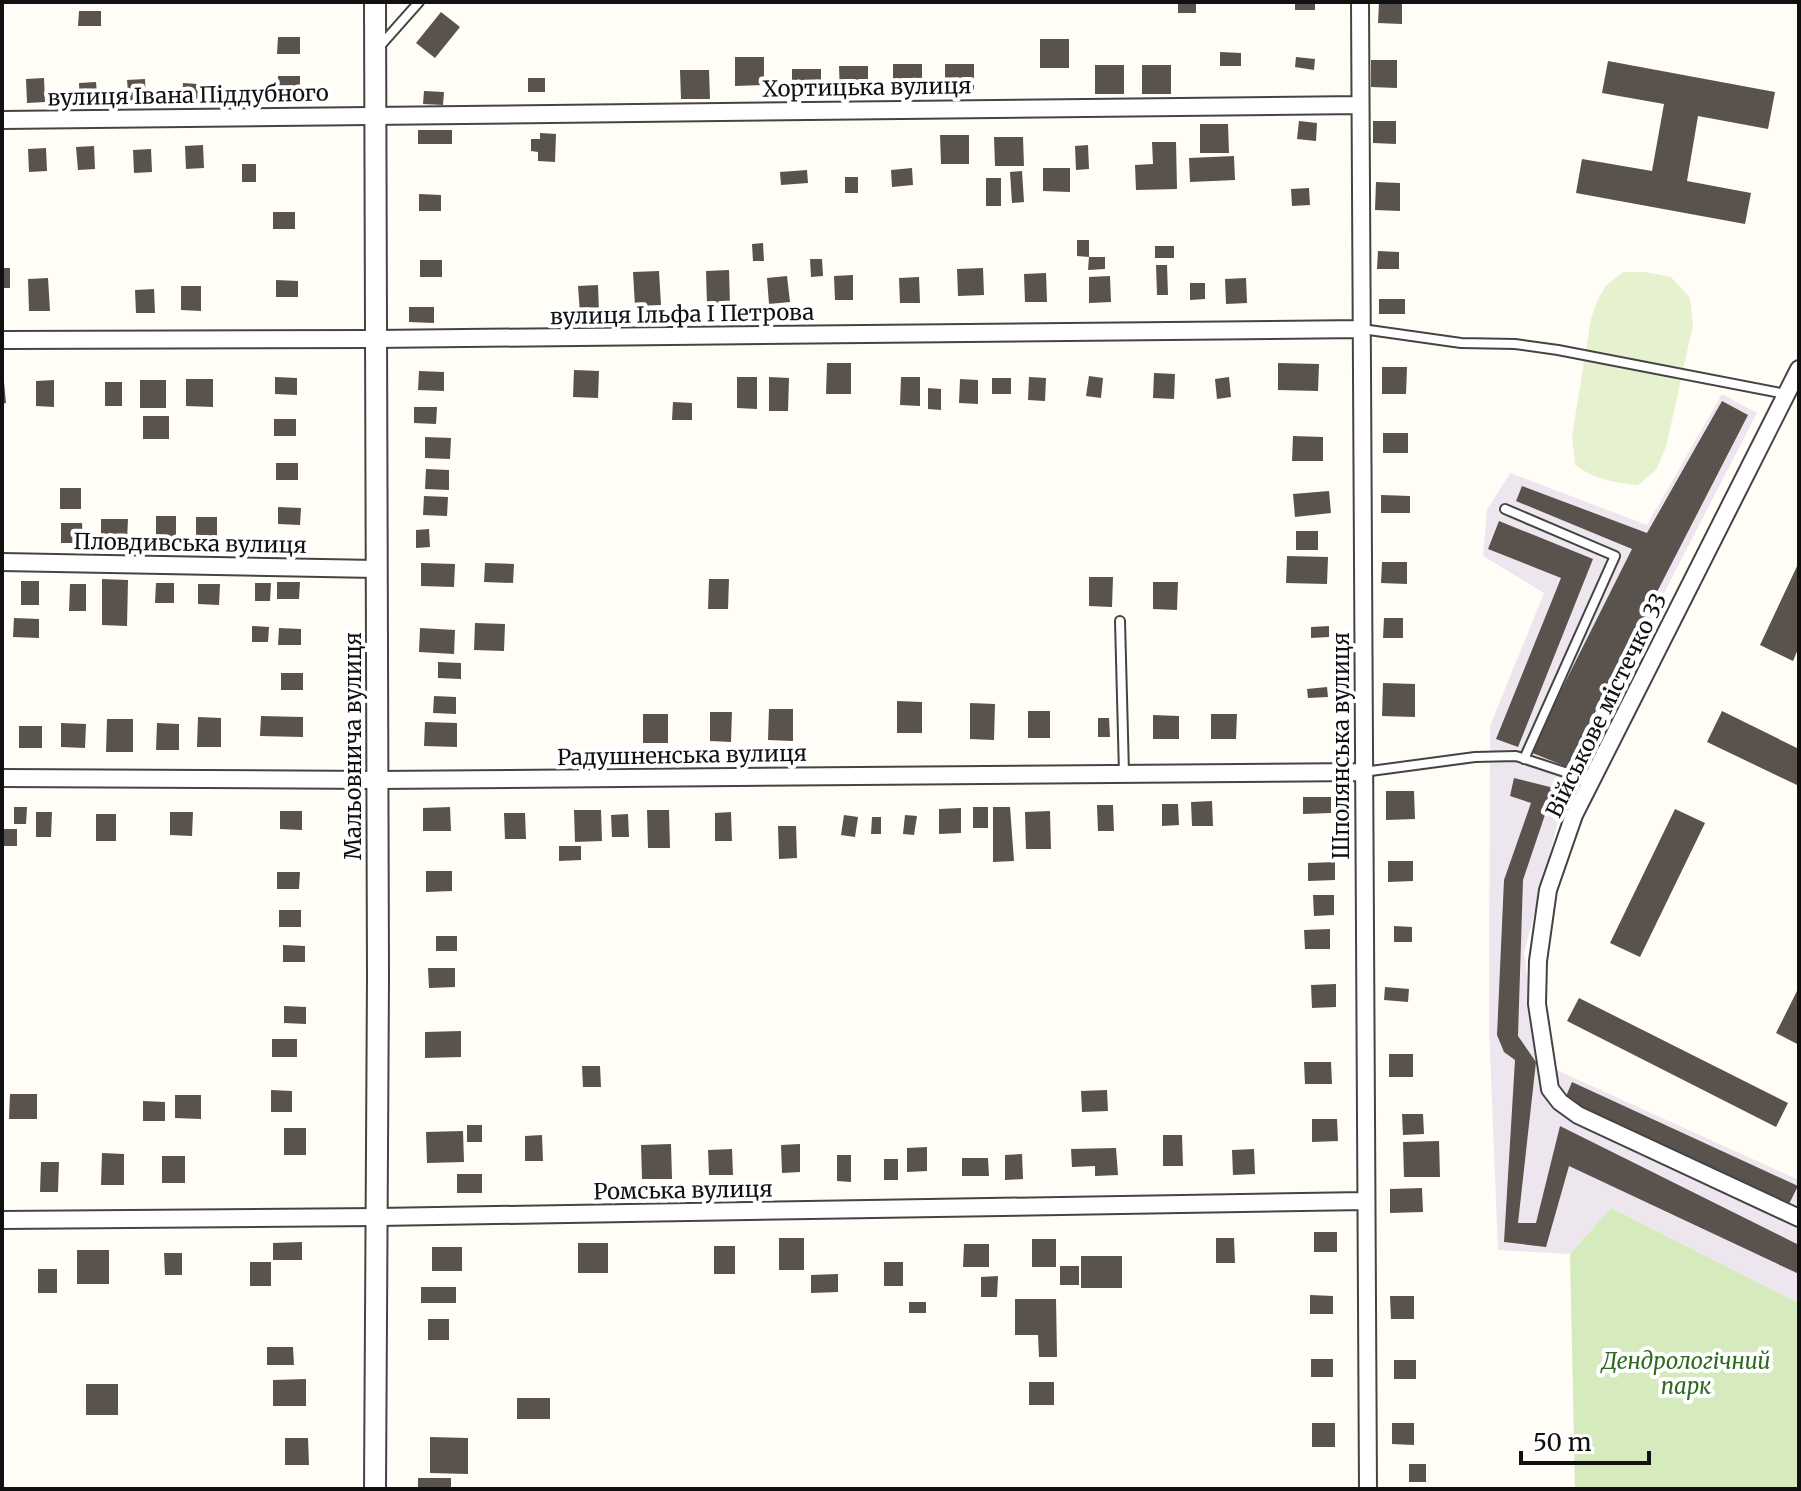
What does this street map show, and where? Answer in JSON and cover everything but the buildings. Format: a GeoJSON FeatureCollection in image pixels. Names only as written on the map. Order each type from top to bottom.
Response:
{"type":"FeatureCollection","features":[{"type":"Feature","properties":{"kind":"street","name":"Мальовнича вулиця"},"geometry":{"type":"LineString","coordinates":[[375,2],[378,1217],[375,1489]]}},
{"type":"Feature","properties":{"kind":"street","name":"Шполянська вулиця"},"geometry":{"type":"LineString","coordinates":[[1360,2],[1368,1489]]}},
{"type":"Feature","properties":{"kind":"street","name":"Хортицька вулиця"},"geometry":{"type":"LineString","coordinates":[[375,114],[1360,105]]}},
{"type":"Feature","properties":{"kind":"street","name":"вулиця Івана Піддубного"},"geometry":{"type":"LineString","coordinates":[[2,120],[375,114]]}},
{"type":"Feature","properties":{"kind":"street","name":"вулиця Ільфа І Петрова"},"geometry":{"type":"LineString","coordinates":[[2,340],[1362,329]]}},
{"type":"Feature","properties":{"kind":"street","name":"Військове містечко 33"},"geometry":{"type":"LineString","coordinates":[[1799,369],[1574,815],[1548,890],[1538,961],[1537,1004],[1550,1089],[1560,1102],[1578,1115],[1799,1218]]}},
{"type":"Feature","properties":{"kind":"street","name":"Пловдивська вулиця"},"geometry":{"type":"LineString","coordinates":[[2,562],[376,569]]}},
{"type":"Feature","properties":{"kind":"street","name":"Радушненська вулиця"},"geometry":{"type":"LineString","coordinates":[[2,778],[376,780],[1363,772]]}},
{"type":"Feature","properties":{"kind":"street","name":"Ромська вулиця"},"geometry":{"type":"LineString","coordinates":[[2,1220],[1365,1201]]}},
{"type":"Feature","properties":{"kind":"lane"},"geometry":{"type":"LineString","coordinates":[[374,53],[419,2]]}},
{"type":"Feature","properties":{"kind":"lane"},"geometry":{"type":"LineString","coordinates":[[1362,329],[1461,343],[1515,344],[1558,350],[1787,394]]}},
{"type":"Feature","properties":{"kind":"lane"},"geometry":{"type":"LineString","coordinates":[[1505,509],[1615,556],[1524,759]]}},
{"type":"Feature","properties":{"kind":"lane"},"geometry":{"type":"LineString","coordinates":[[1120,621],[1124,773]]}},
{"type":"Feature","properties":{"kind":"lane"},"geometry":{"type":"LineString","coordinates":[[1363,772],[1475,757],[1516,756],[1589,780]]}},
{"type":"Feature","properties":{"kind":"shaded area"},"geometry":{"type":"Polygon","coordinates":[[[1722,394],[1757,413],[1570,775],[1524,953],[1539,1062],[1799,1180],[1799,1303],[1611,1208],[1570,1254],[1498,1250],[1489,1027],[1490,726],[1544,593],[1483,556],[1487,510],[1510,473],[1647,525],[1722,394]]]}},
{"type":"Feature","properties":{"kind":"green space"},"geometry":{"type":"Polygon","coordinates":[[[1623,272],[1671,277],[1690,298],[1693,325],[1666,447],[1656,470],[1638,485],[1605,480],[1575,465],[1572,436],[1591,319],[1606,286],[1623,272]]]}},
{"type":"Feature","properties":{"kind":"green space","name":"Дендрологічний парк"},"geometry":{"type":"Polygon","coordinates":[[[1611,1208],[1799,1303],[1799,1489],[1575,1489],[1570,1254],[1611,1208]]]}}]}
